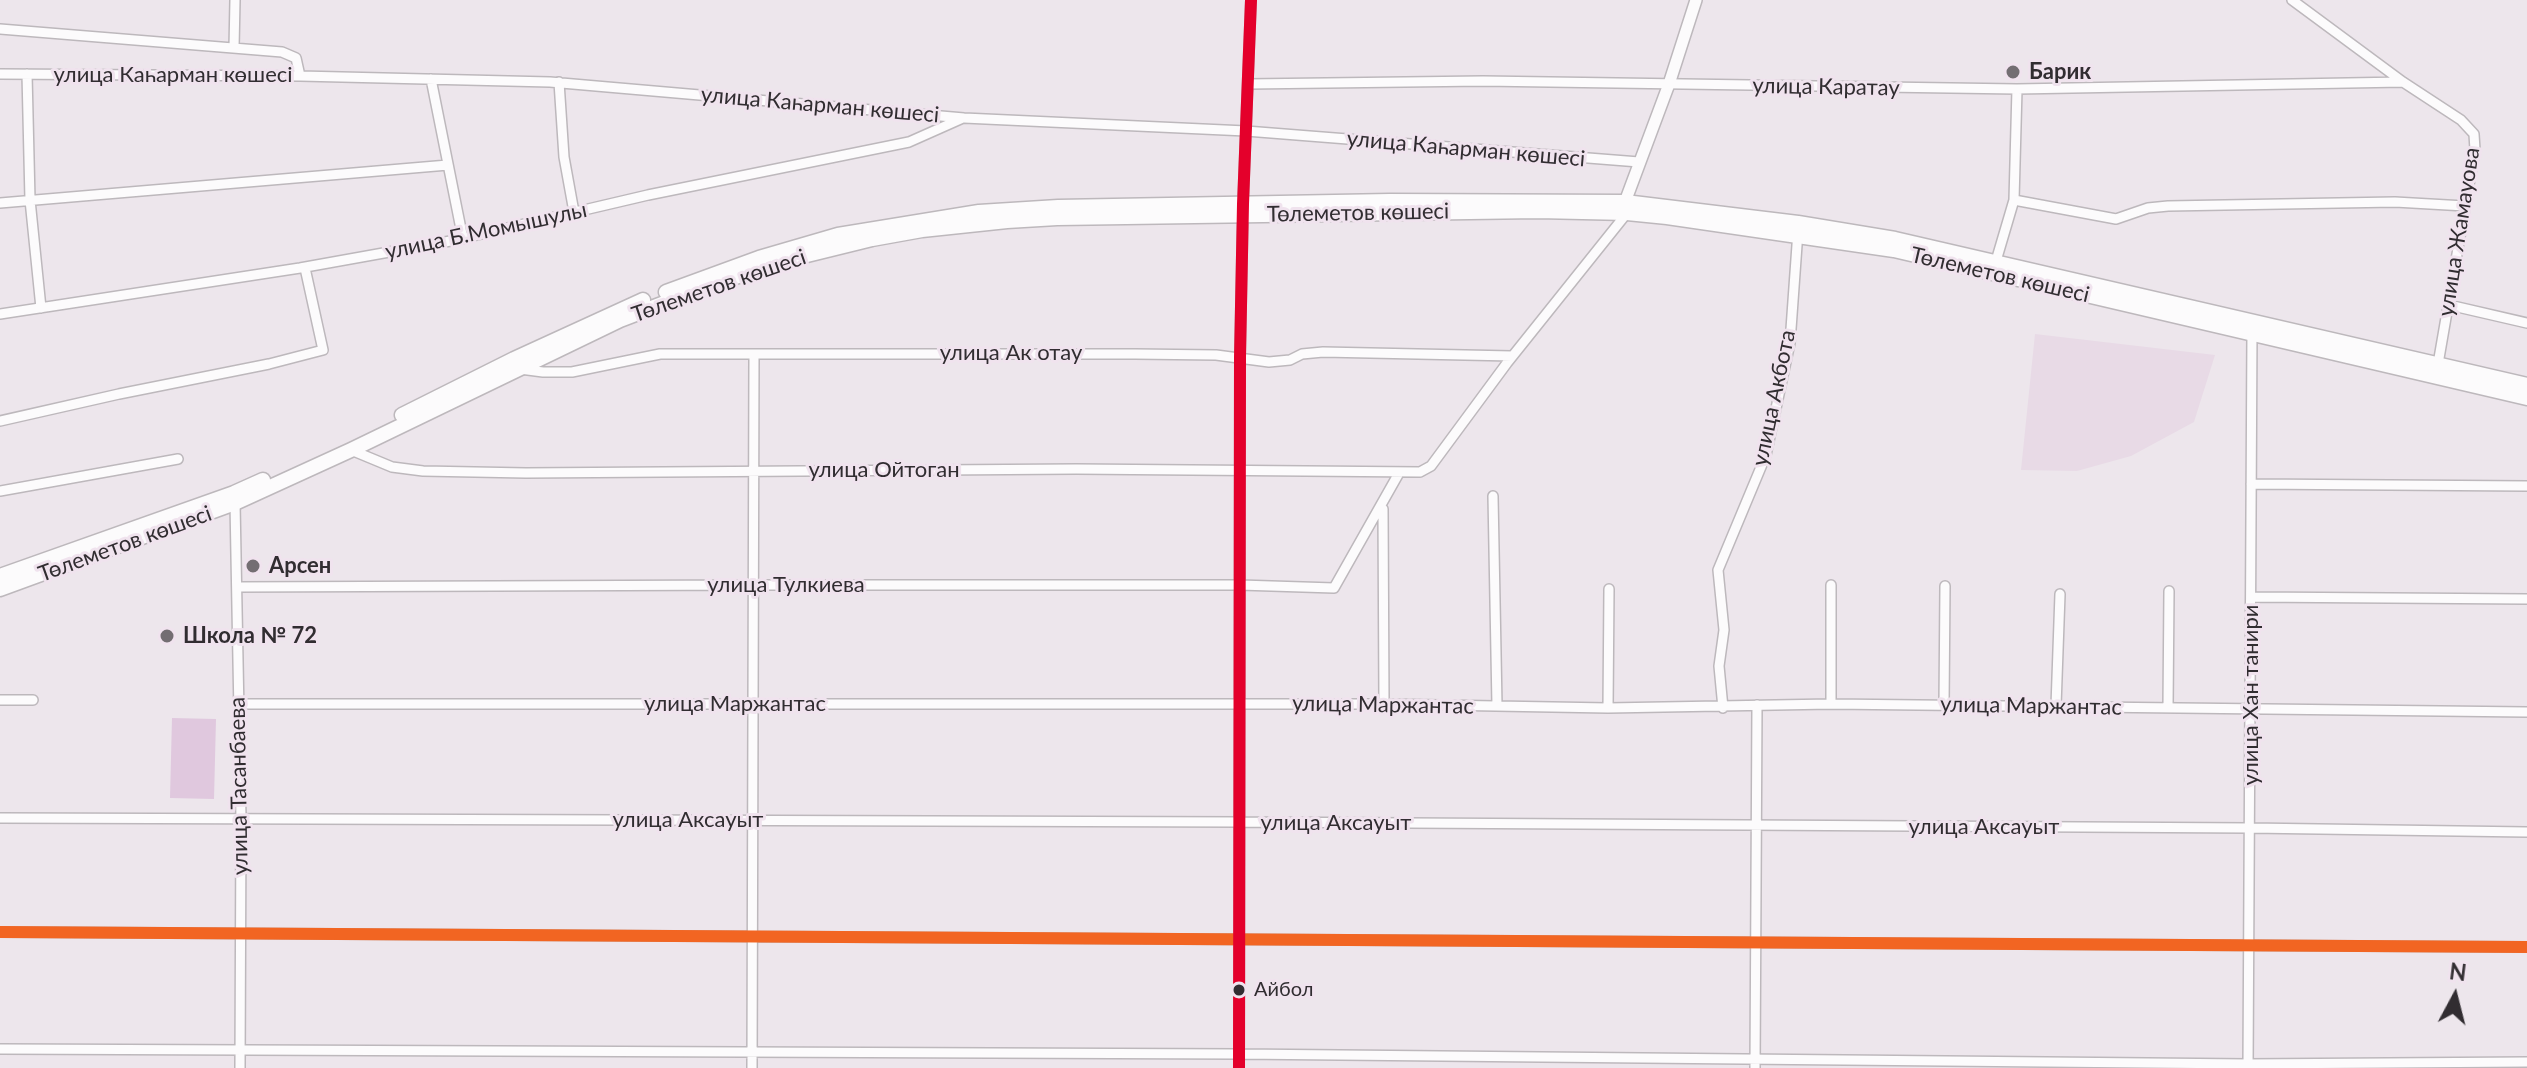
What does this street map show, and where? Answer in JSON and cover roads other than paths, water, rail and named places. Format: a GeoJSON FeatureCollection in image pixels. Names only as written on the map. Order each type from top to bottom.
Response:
{"type":"FeatureCollection","features":[{"type":"Feature","properties":{"kind":"main road","name":"Төлеметов көшесі"},"geometry":{"type":"LineString","coordinates":[[0,589],[235,503],[351,450],[617,310],[704,277],[806,243],[870,228],[1007,209],[1243,210],[1523,200],[1626,208],[1879,236],[1996,261],[2527,398]]}},
{"type":"Feature","properties":{"kind":"main road","name":"Төлеметов көшесі"},"geometry":{"type":"LineString","coordinates":[[1798,229],[2252,329],[2438,364],[2527,385]]}},
{"type":"Feature","properties":{"kind":"main road","name":"Төлеметов көшесі"},"geometry":{"type":"LineString","coordinates":[[0,576],[234,493],[517,364]]}},
{"type":"Feature","properties":{"kind":"street"},"geometry":{"type":"LineString","coordinates":[[234,48],[235,0]]}},
{"type":"Feature","properties":{"kind":"street"},"geometry":{"type":"LineString","coordinates":[[1239,1068],[1240,357],[1251,0]]}},
{"type":"Feature","properties":{"kind":"street"},"geometry":{"type":"LineString","coordinates":[[1512,356],[1626,208],[1696,0]]}},
{"type":"Feature","properties":{"kind":"street","name":"улица Жамауова"},"geometry":{"type":"LineString","coordinates":[[2292,0],[2403,82],[2461,120],[2474,134],[2475,150],[2438,364]]}},
{"type":"Feature","properties":{"kind":"street"},"geometry":{"type":"LineString","coordinates":[[0,29],[282,52],[296,58],[300,76]]}},
{"type":"Feature","properties":{"kind":"street","name":"улица Каһарман көшесі"},"geometry":{"type":"LineString","coordinates":[[0,74],[559,82],[964,118],[1246,131],[1639,162]]}},
{"type":"Feature","properties":{"kind":"street"},"geometry":{"type":"LineString","coordinates":[[27,74],[30,200],[41,308]]}},
{"type":"Feature","properties":{"kind":"street"},"geometry":{"type":"LineString","coordinates":[[431,79],[463,239]]}},
{"type":"Feature","properties":{"kind":"street","name":"улица Каратау"},"geometry":{"type":"LineString","coordinates":[[1248,84],[1483,81],[2017,89],[2403,82]]}},
{"type":"Feature","properties":{"kind":"street"},"geometry":{"type":"LineString","coordinates":[[559,82],[564,157],[574,212]]}},
{"type":"Feature","properties":{"kind":"street"},"geometry":{"type":"LineString","coordinates":[[1996,261],[2014,200],[2017,89]]}},
{"type":"Feature","properties":{"kind":"street","name":"улица Б.Момышулы"},"geometry":{"type":"LineString","coordinates":[[0,314],[305,268],[463,239],[574,212],[909,142],[964,118]]}},
{"type":"Feature","properties":{"kind":"street"},"geometry":{"type":"LineString","coordinates":[[0,203],[448,165]]}},
{"type":"Feature","properties":{"kind":"street"},"geometry":{"type":"LineString","coordinates":[[2014,200],[2116,219],[2148,208],[2168,206],[2395,202],[2465,206]]}},
{"type":"Feature","properties":{"kind":"street","name":"улица Акбота"},"geometry":{"type":"LineString","coordinates":[[1723,708],[1719,666],[1724,630],[1718,570],[1766,455],[1790,343],[1798,229]]}},
{"type":"Feature","properties":{"kind":"street"},"geometry":{"type":"LineString","coordinates":[[0,421],[323,350],[305,268]]}},
{"type":"Feature","properties":{"kind":"street"},"geometry":{"type":"LineString","coordinates":[[2449,305],[2527,323]]}},
{"type":"Feature","properties":{"kind":"street","name":"улица Хан танири"},"geometry":{"type":"LineString","coordinates":[[2248,1066],[2252,329]]}},
{"type":"Feature","properties":{"kind":"street","name":"улица Ак отау"},"geometry":{"type":"LineString","coordinates":[[517,364],[543,372],[572,372],[660,354],[1120,354],[1240,357],[1269,362],[1323,352],[1512,356]]}},
{"type":"Feature","properties":{"kind":"street"},"geometry":{"type":"LineString","coordinates":[[752,1068],[754,354]]}},
{"type":"Feature","properties":{"kind":"street","name":"улица Ойтоган"},"geometry":{"type":"LineString","coordinates":[[351,450],[392,467],[423,471],[1239,469],[1420,472],[1431,466],[1512,356]]}},
{"type":"Feature","properties":{"kind":"street"},"geometry":{"type":"LineString","coordinates":[[0,491],[178,459]]}},
{"type":"Feature","properties":{"kind":"street"},"geometry":{"type":"LineString","coordinates":[[1384,704],[1383,505],[1399,473]]}},
{"type":"Feature","properties":{"kind":"street"},"geometry":{"type":"LineString","coordinates":[[2251,484],[2527,486]]}},
{"type":"Feature","properties":{"kind":"street"},"geometry":{"type":"LineString","coordinates":[[1493,496],[1497,706]]}},
{"type":"Feature","properties":{"kind":"street","name":"улица Тасанбаева"},"geometry":{"type":"LineString","coordinates":[[235,503],[241,819],[240,1068]]}},
{"type":"Feature","properties":{"kind":"street","name":"улица Тулкиева"},"geometry":{"type":"LineString","coordinates":[[237,587],[1240,585],[1334,588],[1383,505]]}},
{"type":"Feature","properties":{"kind":"street"},"geometry":{"type":"LineString","coordinates":[[1831,585],[1831,704]]}},
{"type":"Feature","properties":{"kind":"street"},"geometry":{"type":"LineString","coordinates":[[1944,705],[1945,586]]}},
{"type":"Feature","properties":{"kind":"street"},"geometry":{"type":"LineString","coordinates":[[1608,708],[1609,589]]}},
{"type":"Feature","properties":{"kind":"street"},"geometry":{"type":"LineString","coordinates":[[2168,707],[2169,591]]}},
{"type":"Feature","properties":{"kind":"street"},"geometry":{"type":"LineString","coordinates":[[2056,706],[2060,594]]}},
{"type":"Feature","properties":{"kind":"street"},"geometry":{"type":"LineString","coordinates":[[2251,597],[2527,599]]}},
{"type":"Feature","properties":{"kind":"street"},"geometry":{"type":"LineString","coordinates":[[0,700],[33,700]]}},
{"type":"Feature","properties":{"kind":"street","name":"улица Маржантас"},"geometry":{"type":"LineString","coordinates":[[239,704],[1384,704],[1608,708],[1831,704],[2527,712]]}},
{"type":"Feature","properties":{"kind":"street"},"geometry":{"type":"LineString","coordinates":[[1755,1064],[1757,705]]}},
{"type":"Feature","properties":{"kind":"street","name":"улица Аксауыт"},"geometry":{"type":"LineString","coordinates":[[0,818],[1240,822],[2527,832]]}},
{"type":"Feature","properties":{"kind":"street"},"geometry":{"type":"LineString","coordinates":[[0,932],[2527,947]]}},
{"type":"Feature","properties":{"kind":"street"},"geometry":{"type":"LineString","coordinates":[[0,1049],[1239,1054],[1755,1064],[2248,1066],[2527,1062]]}},
{"type":"Feature","properties":{"kind":"place","name":"Барик"},"geometry":{"type":"Point","coordinates":[2013,72]}},
{"type":"Feature","properties":{"kind":"place","name":"Арсен"},"geometry":{"type":"Point","coordinates":[253,566]}},
{"type":"Feature","properties":{"kind":"place","name":"Школа № 72"},"geometry":{"type":"Point","coordinates":[167,636]}},
{"type":"Feature","properties":{"kind":"place","name":"Айбол"},"geometry":{"type":"Point","coordinates":[1239,990]}}]}
